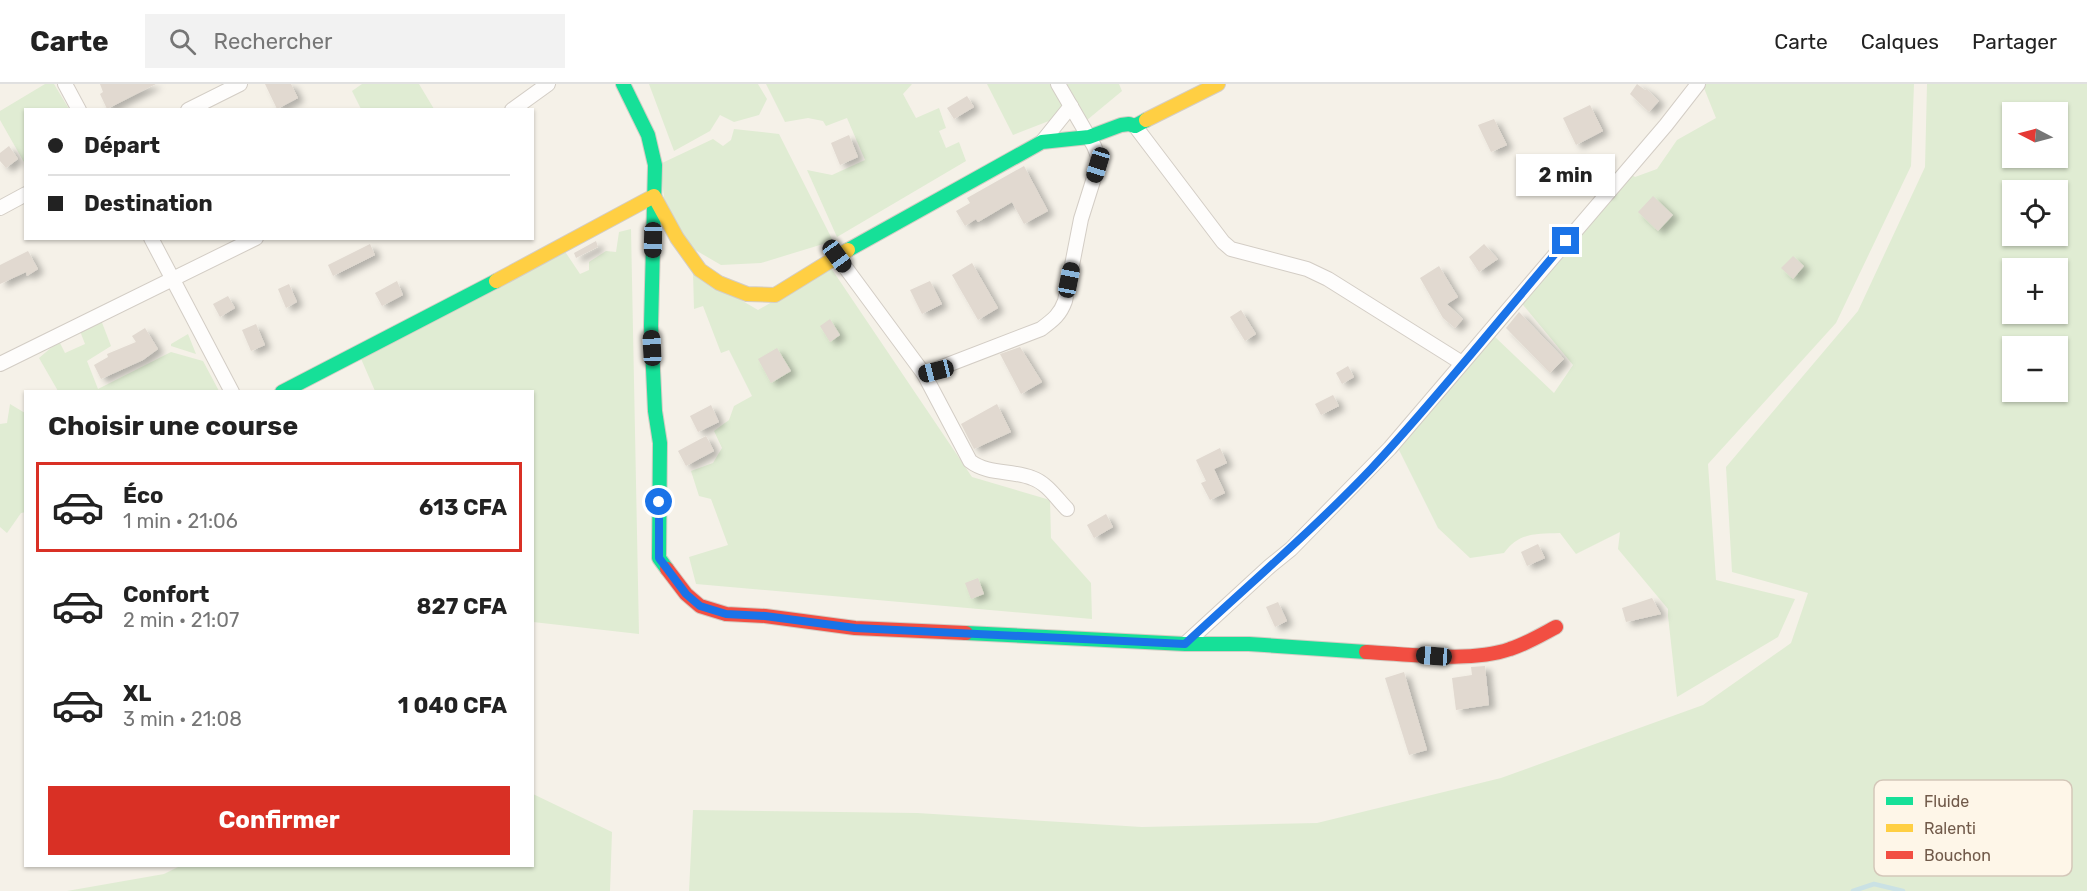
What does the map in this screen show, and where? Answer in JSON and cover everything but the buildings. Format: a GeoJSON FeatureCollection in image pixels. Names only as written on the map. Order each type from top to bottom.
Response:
{"type":"FeatureCollection","features":[{"type":"Feature","properties":{"kind":"street"},"geometry":{"type":"LineString","coordinates":[[66,84],[78,108]]}},
{"type":"Feature","properties":{"kind":"street"},"geometry":{"type":"LineString","coordinates":[[192,108],[240,84]]}},
{"type":"Feature","properties":{"kind":"street"},"geometry":{"type":"LineString","coordinates":[[515,108],[548,84]]}},
{"type":"Feature","properties":{"kind":"street"},"geometry":{"type":"LineString","coordinates":[[623,84],[639,115],[652,149],[655,165],[651,326],[655,411],[660,443],[659,558],[686,594],[700,606],[726,614],[765,616],[855,628],[1185,644],[1249,644],[1434,656],[1478,655],[1508,650],[1556,627]]}},
{"type":"Feature","properties":{"kind":"street"},"geometry":{"type":"LineString","coordinates":[[924,374],[1041,329],[1061,312],[1081,219],[1098,165],[1098,156],[1058,84]]}},
{"type":"Feature","properties":{"kind":"street"},"geometry":{"type":"LineString","coordinates":[[1042,142],[1089,137],[1121,125],[1135,126],[1218,84]]}},
{"type":"Feature","properties":{"kind":"street"},"geometry":{"type":"LineString","coordinates":[[1185,644],[1291,549],[1369,471],[1666,125],[1698,84]]}},
{"type":"Feature","properties":{"kind":"street"},"geometry":{"type":"LineString","coordinates":[[654,196],[677,238],[700,270],[719,283],[747,294],[774,295],[837,256],[1042,142],[1071,106]]}},
{"type":"Feature","properties":{"kind":"street"},"geometry":{"type":"LineString","coordinates":[[1135,126],[1222,242],[1230,249],[1307,269],[1328,279],[1462,363]]}},
{"type":"Feature","properties":{"kind":"street"},"geometry":{"type":"LineString","coordinates":[[0,208],[24,195]]}},
{"type":"Feature","properties":{"kind":"street"},"geometry":{"type":"LineString","coordinates":[[286,390],[508,275],[654,196]]}},
{"type":"Feature","properties":{"kind":"street"},"geometry":{"type":"LineString","coordinates":[[152,240],[231,390]]}},
{"type":"Feature","properties":{"kind":"street"},"geometry":{"type":"LineString","coordinates":[[0,364],[252,240]]}},
{"type":"Feature","properties":{"kind":"street"},"geometry":{"type":"LineString","coordinates":[[837,256],[924,374],[970,461],[989,470],[1033,478],[1047,487],[1067,509]]}},
{"type":"Feature","properties":{"kind":"green space"},"geometry":{"type":"Polygon","coordinates":[[[45,84],[54,84],[68,108],[24,108],[24,162],[0,120],[0,111],[45,84]]]}},
{"type":"Feature","properties":{"kind":"green space"},"geometry":{"type":"Polygon","coordinates":[[[362,84],[419,84],[433,108],[360,108],[352,91],[362,84]]]}},
{"type":"Feature","properties":{"kind":"green space"},"geometry":{"type":"Polygon","coordinates":[[[649,84],[758,84],[767,99],[759,115],[734,122],[720,115],[710,131],[674,151],[649,84]]]}},
{"type":"Feature","properties":{"kind":"green space"},"geometry":{"type":"Polygon","coordinates":[[[766,84],[912,84],[903,94],[916,118],[939,108],[946,128],[939,131],[946,148],[959,142],[966,161],[837,237],[807,170],[832,175],[865,160],[847,118],[826,126],[823,121],[808,118],[785,122],[766,84]]]}},
{"type":"Feature","properties":{"kind":"green space"},"geometry":{"type":"Polygon","coordinates":[[[987,84],[1051,84],[1064,106],[1054,119],[1013,135],[987,84]]]}},
{"type":"Feature","properties":{"kind":"green space"},"geometry":{"type":"Polygon","coordinates":[[[1067,84],[1119,84],[1122,91],[1087,120],[1067,84]]]}},
{"type":"Feature","properties":{"kind":"green space"},"geometry":{"type":"Polygon","coordinates":[[[1705,84],[1914,84],[1911,166],[1836,323],[1708,464],[1716,580],[1795,599],[1778,637],[1677,697],[1668,609],[1618,549],[1620,532],[1576,554],[1560,533],[1551,533],[1529,535],[1516,541],[1504,553],[1470,558],[1438,528],[1397,446],[1494,336],[1554,393],[1573,365],[1519,300],[1629,173],[1635,177],[1657,169],[1677,140],[1716,118],[1704,88],[1705,84]]]}},
{"type":"Feature","properties":{"kind":"green space"},"geometry":{"type":"Polygon","coordinates":[[[1927,84],[2087,84],[2087,891],[689,891],[693,810],[917,813],[1142,827],[1317,823],[1501,778],[1703,705],[1791,643],[1808,593],[1732,572],[1726,467],[1858,311],[1925,167],[1927,84]]]}},
{"type":"Feature","properties":{"kind":"green space"},"geometry":{"type":"Polygon","coordinates":[[[734,129],[779,134],[833,241],[761,263],[721,265],[685,244],[665,205],[660,164],[713,139],[723,146],[731,140],[734,129]]]}},
{"type":"Feature","properties":{"kind":"green space"},"geometry":{"type":"Polygon","coordinates":[[[631,229],[639,634],[534,622],[534,390],[375,390],[359,354],[564,250],[580,274],[589,270],[589,262],[606,251],[616,252],[619,232],[631,229]]]}},
{"type":"Feature","properties":{"kind":"green space"},"geometry":{"type":"Polygon","coordinates":[[[831,268],[972,477],[1050,500],[1051,538],[1091,583],[1092,619],[696,584],[689,557],[728,545],[711,499],[699,496],[691,471],[713,463],[722,448],[714,431],[729,420],[734,406],[752,396],[729,350],[721,353],[703,306],[694,309],[693,272],[758,310],[831,268]]]}},
{"type":"Feature","properties":{"kind":"green space"},"geometry":{"type":"Polygon","coordinates":[[[101,320],[111,346],[87,361],[98,389],[171,352],[203,361],[218,390],[57,390],[39,358],[59,341],[65,353],[85,344],[80,331],[101,320]]]}},
{"type":"Feature","properties":{"kind":"green space"},"geometry":{"type":"Polygon","coordinates":[[[188,334],[196,354],[171,346],[188,334]]]}},
{"type":"Feature","properties":{"kind":"green space"},"geometry":{"type":"Polygon","coordinates":[[[10,404],[24,412],[24,512],[21,513],[7,533],[0,527],[0,424],[7,423],[10,404]]]}},
{"type":"Feature","properties":{"kind":"green space"},"geometry":{"type":"Polygon","coordinates":[[[534,794],[612,832],[610,891],[67,891],[164,874],[178,867],[534,867],[534,794]]]}},
{"type":"Feature","properties":{"kind":"waterway"},"geometry":{"type":"LineString","coordinates":[[1853,891],[1874,884],[1903,891]]}},
{"type":"Feature","properties":{"kind":"traffic: fast"},"geometry":{"type":"LineString","coordinates":[[623,84],[648,135],[655,165],[651,326],[655,411],[660,443],[659,558],[667,569]]}},
{"type":"Feature","properties":{"kind":"traffic: fast"},"geometry":{"type":"LineString","coordinates":[[848,250],[1042,142],[1089,137],[1121,125],[1135,126],[1146,120]]}},
{"type":"Feature","properties":{"kind":"traffic: fast"},"geometry":{"type":"LineString","coordinates":[[286,390],[496,281]]}},
{"type":"Feature","properties":{"kind":"traffic: fast"},"geometry":{"type":"LineString","coordinates":[[966,633],[1185,644],[1249,644],[1366,652]]}},
{"type":"Feature","properties":{"kind":"traffic: slow"},"geometry":{"type":"LineString","coordinates":[[1146,120],[1218,84]]}},
{"type":"Feature","properties":{"kind":"traffic: slow"},"geometry":{"type":"LineString","coordinates":[[496,281],[654,196],[677,238],[700,270],[719,283],[747,294],[775,295],[848,250]]}},
{"type":"Feature","properties":{"kind":"traffic: jam"},"geometry":{"type":"LineString","coordinates":[[667,569],[686,594],[700,606],[726,614],[765,616],[855,628],[966,633]]}},
{"type":"Feature","properties":{"kind":"traffic: jam"},"geometry":{"type":"LineString","coordinates":[[1366,652],[1477,656],[1516,647],[1556,627]]}},
{"type":"Feature","properties":{"kind":"route"},"geometry":{"type":"LineString","coordinates":[[659,502],[659,558],[686,594],[700,606],[726,614],[765,616],[855,628],[1185,644],[1291,549],[1369,471],[1566,241]]}}]}
